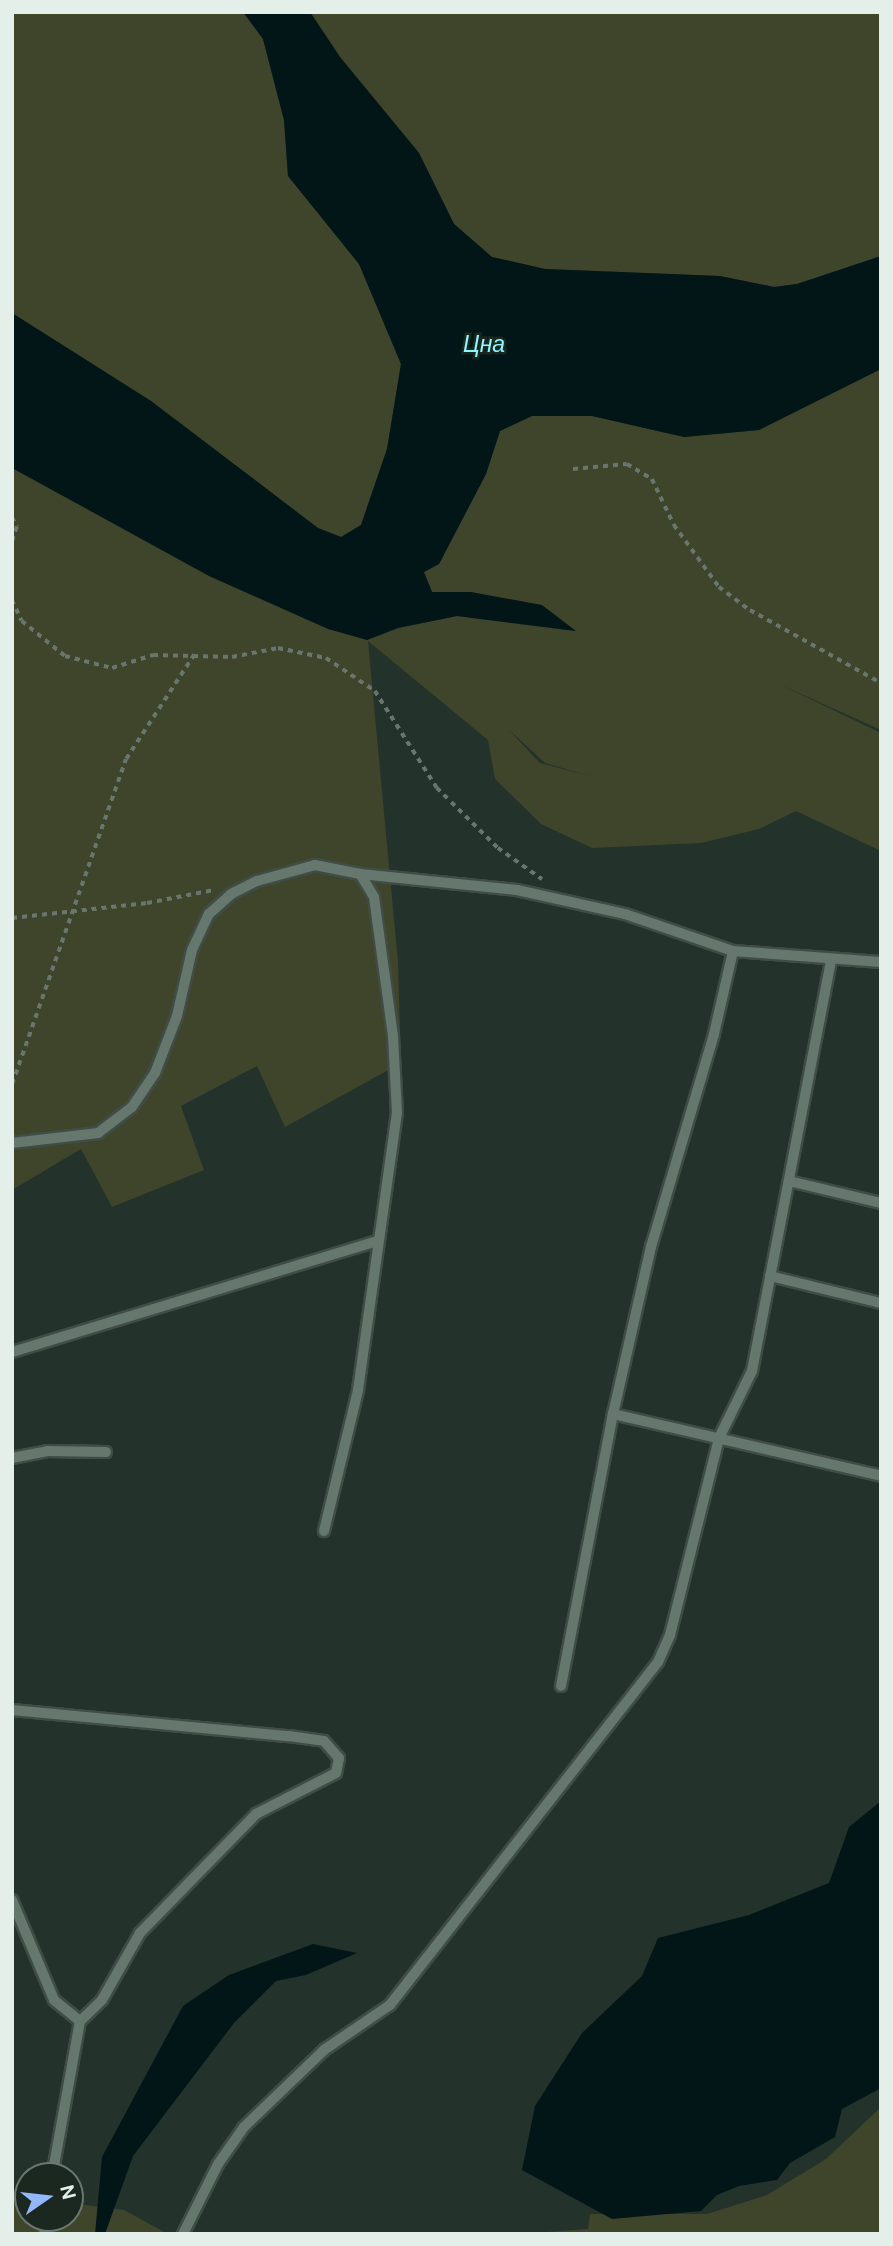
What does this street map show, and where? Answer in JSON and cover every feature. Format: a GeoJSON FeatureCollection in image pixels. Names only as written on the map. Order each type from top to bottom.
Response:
{"type":"FeatureCollection","features":[{"type":"Feature","properties":{"kind":"lane"},"geometry":{"type":"LineString","coordinates":[[12,1143],[99,1133],[132,1107],[155,1073],[177,1016],[192,950],[209,914],[231,894],[257,881],[315,865],[359,874],[517,890],[625,914],[733,951],[881,962]]}},
{"type":"Feature","properties":{"kind":"lane"},"geometry":{"type":"LineString","coordinates":[[324,1531],[358,1390],[397,1112],[394,1036],[374,897],[359,874]]}},
{"type":"Feature","properties":{"kind":"lane"},"geometry":{"type":"LineString","coordinates":[[561,1686],[613,1414],[651,1247],[714,1034],[733,951]]}},
{"type":"Feature","properties":{"kind":"lane"},"geometry":{"type":"LineString","coordinates":[[183,2234],[218,2164],[244,2127],[324,2050],[390,2005],[658,1662],[670,1635],[719,1438],[752,1371],[831,960]]}},
{"type":"Feature","properties":{"kind":"lane"},"geometry":{"type":"LineString","coordinates":[[789,1181],[881,1203]]}},
{"type":"Feature","properties":{"kind":"lane"},"geometry":{"type":"LineString","coordinates":[[12,1352],[378,1241]]}},
{"type":"Feature","properties":{"kind":"lane"},"geometry":{"type":"LineString","coordinates":[[770,1276],[881,1303]]}},
{"type":"Feature","properties":{"kind":"lane"},"geometry":{"type":"LineString","coordinates":[[613,1414],[881,1476]]}},
{"type":"Feature","properties":{"kind":"lane"},"geometry":{"type":"LineString","coordinates":[[12,1458],[47,1451],[106,1452]]}},
{"type":"Feature","properties":{"kind":"lane"},"geometry":{"type":"LineString","coordinates":[[12,1710],[301,1737],[331,1745],[339,1758],[336,1773],[256,1814],[140,1933],[102,2000],[80,2021],[55,2162]]}},
{"type":"Feature","properties":{"kind":"lane"},"geometry":{"type":"LineString","coordinates":[[12,1900],[54,2000],[80,2021]]}},
{"type":"Feature","properties":{"kind":"path"},"geometry":{"type":"LineString","coordinates":[[573,468],[628,464],[652,479],[674,525],[719,587],[750,610],[881,683]]}},
{"type":"Feature","properties":{"kind":"path"},"geometry":{"type":"LineString","coordinates":[[12,517],[17,527],[12,542]]}},
{"type":"Feature","properties":{"kind":"path"},"geometry":{"type":"LineString","coordinates":[[12,600],[22,621],[65,656],[112,668],[153,655],[195,653],[232,657],[278,648],[326,657],[375,691],[437,788],[498,848],[554,887]]}},
{"type":"Feature","properties":{"kind":"path"},"geometry":{"type":"LineString","coordinates":[[12,1084],[126,759],[195,653]]}},
{"type":"Feature","properties":{"kind":"path"},"geometry":{"type":"LineString","coordinates":[[12,918],[71,913],[220,888]]}},
{"type":"Feature","properties":{"kind":"green space"},"geometry":{"type":"Polygon","coordinates":[[[12,12],[243,12],[263,39],[284,120],[288,176],[359,264],[401,364],[387,449],[361,525],[341,537],[318,528],[151,401],[12,313],[12,12]]]}},
{"type":"Feature","properties":{"kind":"green space"},"geometry":{"type":"Polygon","coordinates":[[[310,12],[881,12],[881,256],[797,284],[774,287],[720,276],[545,269],[492,257],[454,224],[419,153],[340,57],[310,12]]]}},
{"type":"Feature","properties":{"kind":"green space"},"geometry":{"type":"Polygon","coordinates":[[[881,369],[881,730],[781,685],[881,733],[881,851],[796,811],[759,829],[701,843],[592,848],[541,824],[495,779],[488,740],[368,641],[398,962],[401,1063],[285,1127],[257,1066],[181,1106],[204,1170],[112,1207],[81,1149],[12,1190],[12,468],[367,640],[398,628],[457,616],[574,631],[471,592],[432,592],[423,572],[439,564],[486,474],[500,431],[532,416],[592,416],[684,437],[759,430],[881,369]],[[508,729],[540,763],[590,776],[545,763],[508,729]]]}},
{"type":"Feature","properties":{"kind":"green space"},"geometry":{"type":"Polygon","coordinates":[[[881,2107],[881,2234],[519,2234],[588,2229],[590,2214],[707,2214],[767,2195],[826,2159],[881,2107]]]}},
{"type":"Feature","properties":{"kind":"green space"},"geometry":{"type":"Polygon","coordinates":[[[12,2201],[14,2232],[84,2232],[84,2205],[124,2210],[168,2234],[12,2234],[12,2201]]]}},
{"type":"Feature","properties":{"kind":"water","name":"Цна"},"geometry":{"type":"Polygon","coordinates":[[[243,12],[310,12],[340,57],[419,153],[454,224],[492,257],[545,269],[720,276],[774,287],[797,284],[881,256],[881,369],[759,430],[684,437],[592,416],[532,416],[500,431],[486,474],[439,564],[424,572],[432,592],[471,592],[542,605],[576,631],[457,616],[398,628],[367,640],[328,629],[209,576],[12,468],[12,313],[151,401],[318,528],[341,537],[361,525],[387,449],[401,364],[359,264],[288,176],[284,120],[263,39],[243,12]]]}},
{"type":"Feature","properties":{"kind":"water"},"geometry":{"type":"Polygon","coordinates":[[[881,1801],[881,2088],[842,2109],[835,2137],[790,2163],[777,2180],[739,2186],[717,2195],[701,2211],[612,2219],[522,2170],[535,2106],[582,2033],[642,1976],[658,1938],[749,1915],[829,1883],[849,1827],[881,1801]]]}},
{"type":"Feature","properties":{"kind":"water"},"geometry":{"type":"Polygon","coordinates":[[[313,1944],[357,1953],[306,1975],[276,1981],[234,2023],[133,2156],[105,2234],[95,2234],[102,2157],[183,2006],[229,1975],[313,1944]]]}}]}
